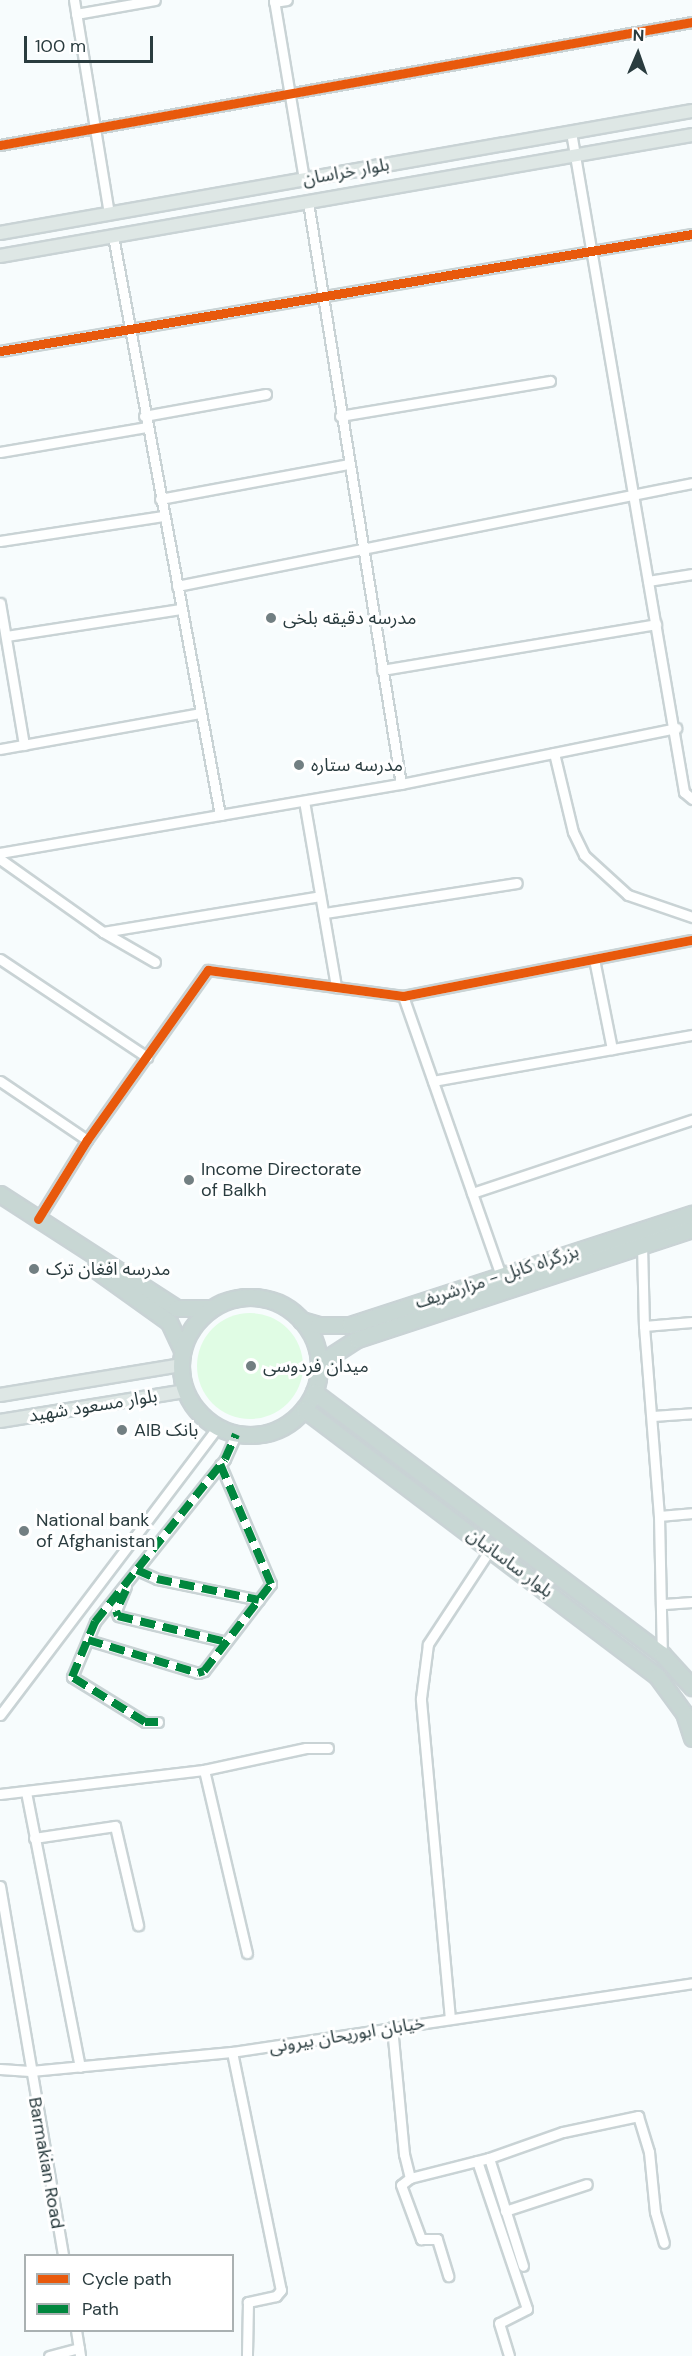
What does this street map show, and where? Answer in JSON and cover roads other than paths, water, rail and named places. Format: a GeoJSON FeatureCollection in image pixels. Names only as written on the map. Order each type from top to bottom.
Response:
{"type":"FeatureCollection","features":[{"type":"Feature","properties":{"kind":"highway"},"geometry":{"type":"LineString","coordinates":[[0,1194],[38,1219],[103,1268],[169,1322],[182,1358],[185,1391],[198,1412],[218,1427],[236,1434],[274,1430],[304,1408],[314,1392],[319,1373],[318,1354],[302,1320],[269,1299],[240,1298],[212,1308],[176,1308],[103,1268],[0,1206]]}},
{"type":"Feature","properties":{"kind":"highway","name":"بزرگراه کابل - مزارشریف"},"geometry":{"type":"LineString","coordinates":[[302,1320],[318,1325],[350,1325],[692,1214]]}},
{"type":"Feature","properties":{"kind":"highway","name":"بزرگراه کابل - مزارشریف"},"geometry":{"type":"LineString","coordinates":[[319,1373],[326,1359],[357,1339],[692,1229]]}},
{"type":"Feature","properties":{"kind":"highway"},"geometry":{"type":"LineString","coordinates":[[182,1358],[189,1334],[212,1308]]}},
{"type":"Feature","properties":{"kind":"highway","name":"بلوار ساسانیان"},"geometry":{"type":"LineString","coordinates":[[314,1392],[662,1654],[692,1687]]}},
{"type":"Feature","properties":{"kind":"highway","name":"بلوار ساسانیان"},"geometry":{"type":"LineString","coordinates":[[304,1408],[657,1676],[684,1713],[692,1738]]}},
{"type":"Feature","properties":{"kind":"main road","name":"بلوار خراسان"},"geometry":{"type":"LineString","coordinates":[[0,233],[692,111]]}},
{"type":"Feature","properties":{"kind":"main road","name":"بلوار خراسان"},"geometry":{"type":"LineString","coordinates":[[0,256],[692,135]]}},
{"type":"Feature","properties":{"kind":"main road"},"geometry":{"type":"LineString","coordinates":[[204,197],[208,220]]}},
{"type":"Feature","properties":{"kind":"main road","name":"بلوار مسعود شهید"},"geometry":{"type":"LineString","coordinates":[[0,1395],[182,1358]]}},
{"type":"Feature","properties":{"kind":"main road","name":"بلوار مسعود شهید"},"geometry":{"type":"LineString","coordinates":[[0,1421],[185,1391]]}},
{"type":"Feature","properties":{"kind":"street"},"geometry":{"type":"LineString","coordinates":[[74,0],[109,214]]}},
{"type":"Feature","properties":{"kind":"street"},"geometry":{"type":"LineString","coordinates":[[76,14],[155,0]]}},
{"type":"Feature","properties":{"kind":"street"},"geometry":{"type":"LineString","coordinates":[[287,0],[274,1],[304,179]]}},
{"type":"Feature","properties":{"kind":"street"},"geometry":{"type":"LineString","coordinates":[[0,145],[692,22]]}},
{"type":"Feature","properties":{"kind":"street"},"geometry":{"type":"LineString","coordinates":[[570,132],[632,494],[676,728],[684,792],[692,800]]}},
{"type":"Feature","properties":{"kind":"street"},"geometry":{"type":"LineString","coordinates":[[308,202],[340,416],[401,784]]}},
{"type":"Feature","properties":{"kind":"street"},"geometry":{"type":"LineString","coordinates":[[0,351],[692,234]]}},
{"type":"Feature","properties":{"kind":"street"},"geometry":{"type":"LineString","coordinates":[[113,236],[146,427],[220,815]]}},
{"type":"Feature","properties":{"kind":"street"},"geometry":{"type":"LineString","coordinates":[[340,416],[550,381]]}},
{"type":"Feature","properties":{"kind":"street"},"geometry":{"type":"LineString","coordinates":[[144,416],[266,394]]}},
{"type":"Feature","properties":{"kind":"street"},"geometry":{"type":"LineString","coordinates":[[0,452],[146,427]]}},
{"type":"Feature","properties":{"kind":"street"},"geometry":{"type":"LineString","coordinates":[[160,499],[348,464]]}},
{"type":"Feature","properties":{"kind":"street"},"geometry":{"type":"LineString","coordinates":[[177,586],[692,483]]}},
{"type":"Feature","properties":{"kind":"street"},"geometry":{"type":"LineString","coordinates":[[0,541],[163,516]]}},
{"type":"Feature","properties":{"kind":"street"},"geometry":{"type":"LineString","coordinates":[[648,580],[692,574]]}},
{"type":"Feature","properties":{"kind":"street"},"geometry":{"type":"LineString","coordinates":[[0,603],[24,745]]}},
{"type":"Feature","properties":{"kind":"street"},"geometry":{"type":"LineString","coordinates":[[6,636],[181,609]]}},
{"type":"Feature","properties":{"kind":"street"},"geometry":{"type":"LineString","coordinates":[[382,670],[656,624]]}},
{"type":"Feature","properties":{"kind":"street"},"geometry":{"type":"LineString","coordinates":[[0,749],[201,713]]}},
{"type":"Feature","properties":{"kind":"street"},"geometry":{"type":"LineString","coordinates":[[0,853],[401,784],[676,728]]}},
{"type":"Feature","properties":{"kind":"street"},"geometry":{"type":"LineString","coordinates":[[554,753],[573,832],[584,855],[628,894],[692,916]]}},
{"type":"Feature","properties":{"kind":"street"},"geometry":{"type":"LineString","coordinates":[[682,766],[692,764]]}},
{"type":"Feature","properties":{"kind":"street"},"geometry":{"type":"LineString","coordinates":[[304,801],[336,987]]}},
{"type":"Feature","properties":{"kind":"street"},"geometry":{"type":"LineString","coordinates":[[0,859],[103,932],[155,962]]}},
{"type":"Feature","properties":{"kind":"street"},"geometry":{"type":"LineString","coordinates":[[325,913],[516,883]]}},
{"type":"Feature","properties":{"kind":"street"},"geometry":{"type":"LineString","coordinates":[[103,932],[320,896]]}},
{"type":"Feature","properties":{"kind":"street"},"geometry":{"type":"LineString","coordinates":[[38,1219],[87,1140],[208,970],[403,996],[692,940]]}},
{"type":"Feature","properties":{"kind":"street"},"geometry":{"type":"LineString","coordinates":[[0,959],[147,1057]]}},
{"type":"Feature","properties":{"kind":"street"},"geometry":{"type":"LineString","coordinates":[[594,959],[612,1049]]}},
{"type":"Feature","properties":{"kind":"street"},"geometry":{"type":"LineString","coordinates":[[403,996],[501,1276]]}},
{"type":"Feature","properties":{"kind":"street"},"geometry":{"type":"LineString","coordinates":[[433,1081],[692,1035]]}},
{"type":"Feature","properties":{"kind":"street"},"geometry":{"type":"LineString","coordinates":[[0,1081],[87,1140]]}},
{"type":"Feature","properties":{"kind":"street"},"geometry":{"type":"LineString","coordinates":[[472,1192],[692,1120]]}},
{"type":"Feature","properties":{"kind":"street"},"geometry":{"type":"LineString","coordinates":[[642,1245],[644,1326],[653,1416],[664,1605],[662,1654]]}},
{"type":"Feature","properties":{"kind":"street"},"geometry":{"type":"LineString","coordinates":[[644,1326],[692,1322]]}},
{"type":"Feature","properties":{"kind":"street"},"geometry":{"type":"LineString","coordinates":[[653,1416],[692,1413]]}},
{"type":"Feature","properties":{"kind":"street"},"geometry":{"type":"LineString","coordinates":[[0,1715],[218,1427]]}},
{"type":"Feature","properties":{"kind":"street"},"geometry":{"type":"LineString","coordinates":[[158,1722],[145,1722],[72,1677],[95,1622],[220,1464],[236,1434]]}},
{"type":"Feature","properties":{"kind":"street"},"geometry":{"type":"LineString","coordinates":[[88,1640],[198,1673],[204,1671],[271,1584],[220,1464]]}},
{"type":"Feature","properties":{"kind":"street"},"geometry":{"type":"LineString","coordinates":[[659,1516],[692,1513]]}},
{"type":"Feature","properties":{"kind":"street"},"geometry":{"type":"LineString","coordinates":[[450,2019],[421,1698],[428,1644],[491,1548]]}},
{"type":"Feature","properties":{"kind":"street"},"geometry":{"type":"LineString","coordinates":[[137,1570],[157,1579],[259,1599]]}},
{"type":"Feature","properties":{"kind":"street"},"geometry":{"type":"LineString","coordinates":[[126,1584],[127,1592],[116,1611],[118,1616],[226,1642]]}},
{"type":"Feature","properties":{"kind":"street"},"geometry":{"type":"LineString","coordinates":[[664,1605],[692,1602]]}},
{"type":"Feature","properties":{"kind":"street"},"geometry":{"type":"LineString","coordinates":[[0,1794],[204,1770],[306,1748],[328,1748]]}},
{"type":"Feature","properties":{"kind":"street"},"geometry":{"type":"LineString","coordinates":[[204,1770],[247,1953]]}},
{"type":"Feature","properties":{"kind":"street"},"geometry":{"type":"LineString","coordinates":[[26,1792],[80,2067]]}},
{"type":"Feature","properties":{"kind":"street"},"geometry":{"type":"LineString","coordinates":[[34,1838],[115,1826],[138,1925]]}},
{"type":"Feature","properties":{"kind":"street","name":"Barmakian Road"},"geometry":{"type":"LineString","coordinates":[[0,1886],[63,2254]]}},
{"type":"Feature","properties":{"kind":"street","name":"خیابان ابوریحان بیرونی"},"geometry":{"type":"LineString","coordinates":[[0,2068],[30,2071],[232,2052],[692,1983]]}},
{"type":"Feature","properties":{"kind":"street"},"geometry":{"type":"LineString","coordinates":[[392,2027],[404,2154],[411,2178]]}},
{"type":"Feature","properties":{"kind":"street"},"geometry":{"type":"LineString","coordinates":[[232,2052],[281,2290],[276,2295],[251,2298],[248,2302],[247,2356]]}},
{"type":"Feature","properties":{"kind":"street"},"geometry":{"type":"LineString","coordinates":[[448,2276],[437,2239],[421,2239],[401,2185],[411,2178],[489,2158],[562,2132],[638,2116],[649,2152],[655,2212],[664,2243]]}},
{"type":"Feature","properties":{"kind":"street"},"geometry":{"type":"LineString","coordinates":[[489,2158],[523,2266]]}},
{"type":"Feature","properties":{"kind":"street"},"geometry":{"type":"LineString","coordinates":[[477,2161],[527,2309],[499,2323],[509,2356]]}},
{"type":"Feature","properties":{"kind":"street"},"geometry":{"type":"LineString","coordinates":[[505,2211],[587,2184]]}},
{"type":"Feature","properties":{"kind":"street"},"geometry":{"type":"LineString","coordinates":[[49,2356],[79,2352],[76,2332]]}},
{"type":"Feature","properties":{"kind":"place","name":"مدرسه دقيقه بلخى"},"geometry":{"type":"Point","coordinates":[271,618]}},
{"type":"Feature","properties":{"kind":"place","name":"مدرسه ستاره"},"geometry":{"type":"Point","coordinates":[299,765]}},
{"type":"Feature","properties":{"kind":"place","name":"Income Directorate of Balkh"},"geometry":{"type":"Point","coordinates":[189,1180]}},
{"type":"Feature","properties":{"kind":"place","name":"مدرسه افغان ترک"},"geometry":{"type":"Point","coordinates":[34,1269]}},
{"type":"Feature","properties":{"kind":"place","name":"میدان فردوسی"},"geometry":{"type":"Point","coordinates":[251,1366]}},
{"type":"Feature","properties":{"kind":"place","name":"AIB بانک"},"geometry":{"type":"Point","coordinates":[122,1430]}},
{"type":"Feature","properties":{"kind":"place","name":"National bank of Afghanistan"},"geometry":{"type":"Point","coordinates":[24,1531]}}]}
